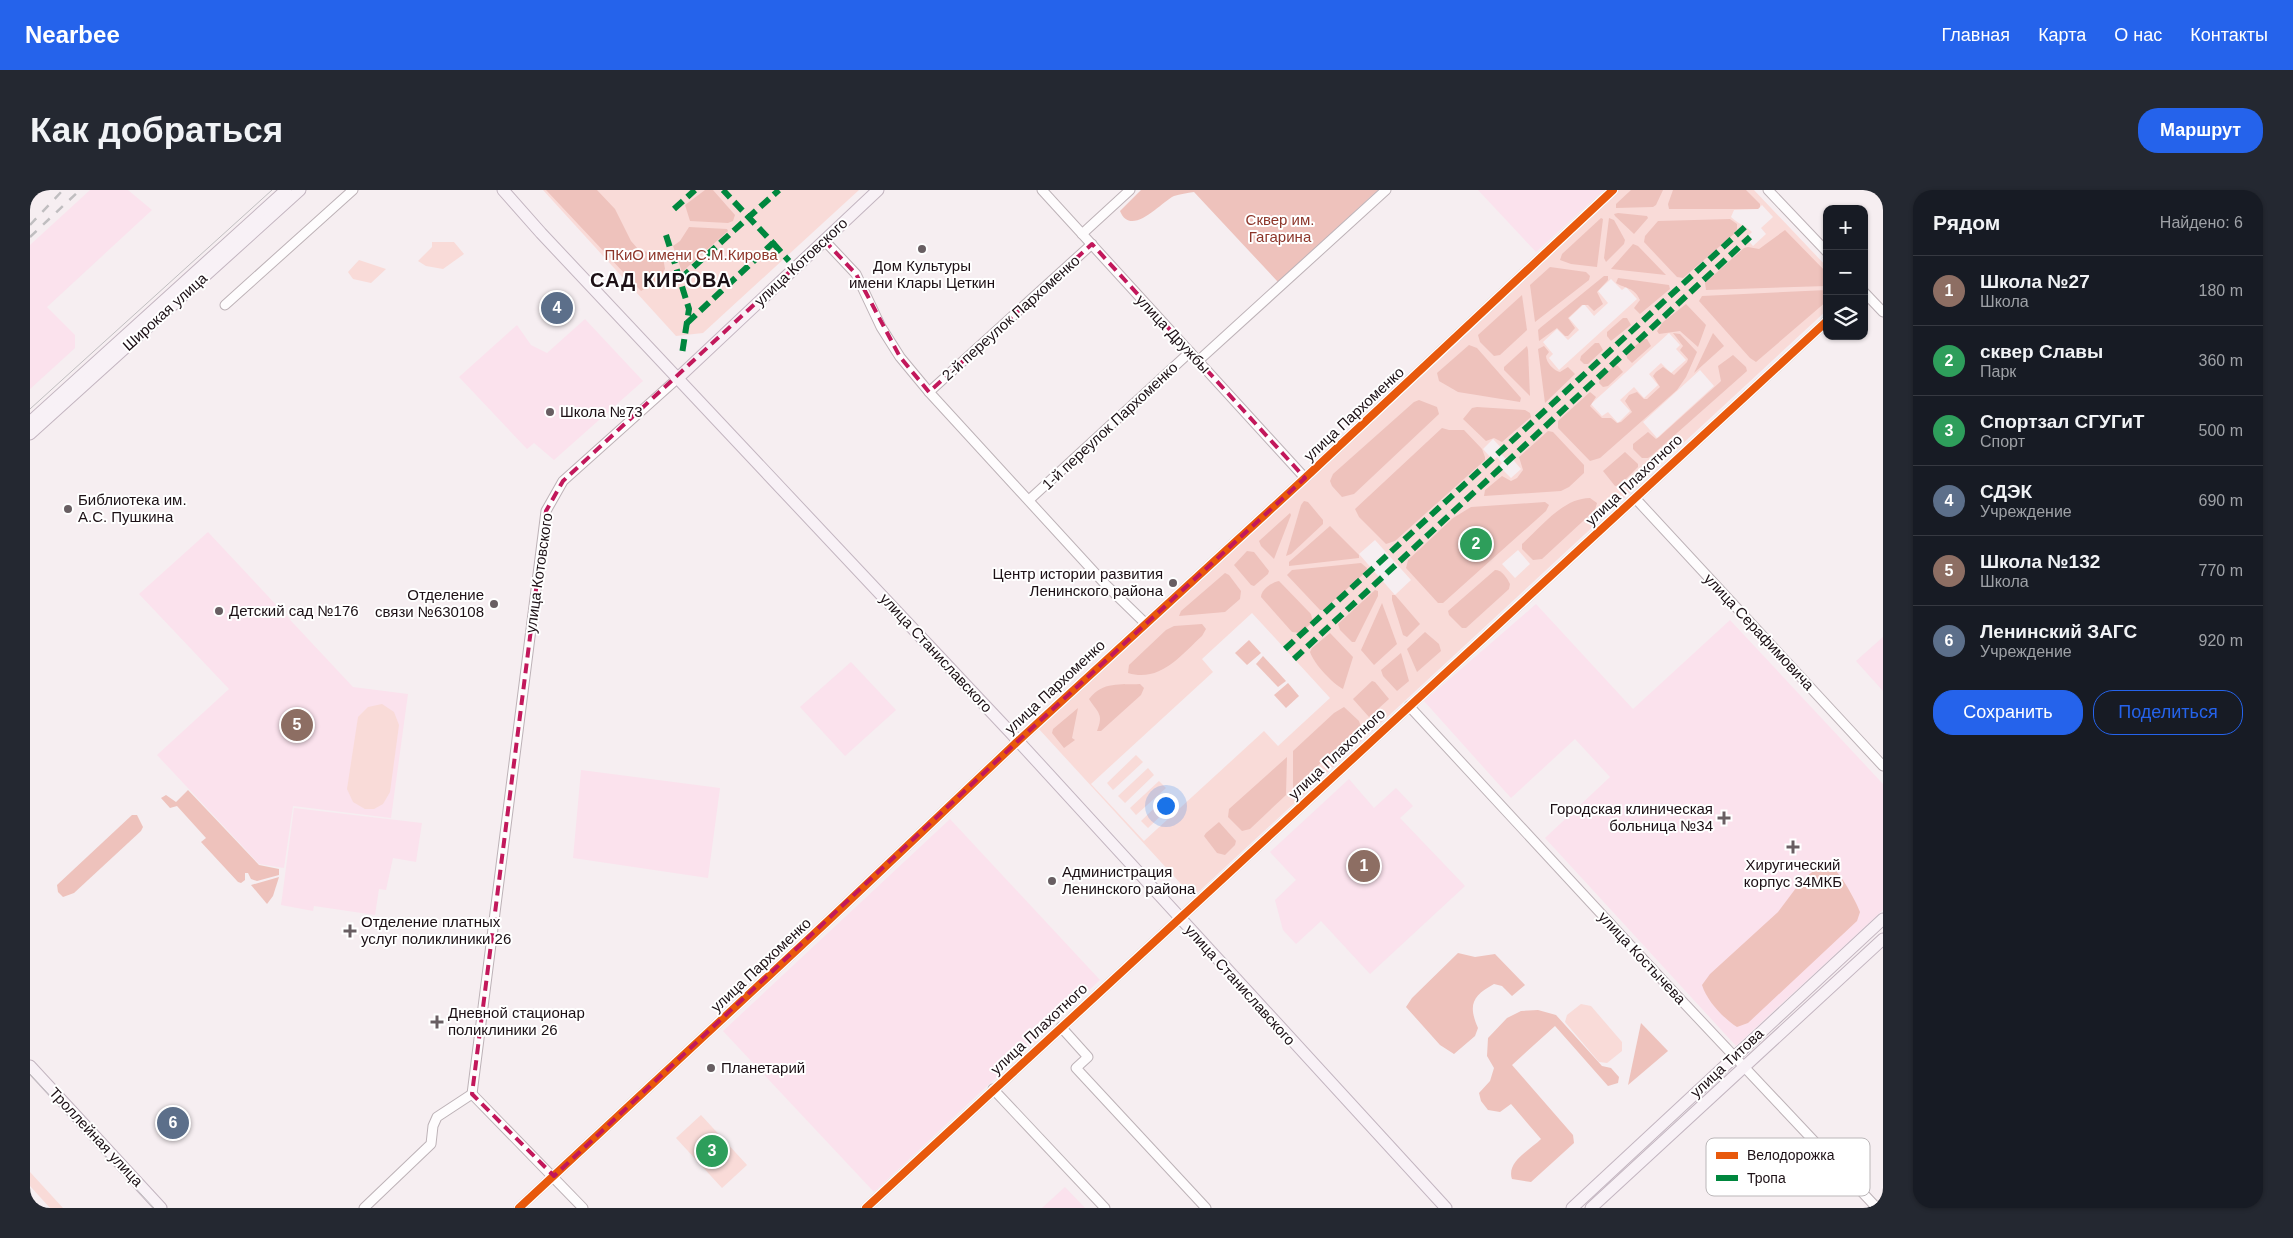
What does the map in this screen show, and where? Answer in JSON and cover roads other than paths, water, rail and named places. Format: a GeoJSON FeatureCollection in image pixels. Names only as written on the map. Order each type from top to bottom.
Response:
{"type":"FeatureCollection","features":[{"type":"Feature","properties":{"kind":"main road","name":"Широкая улица"},"geometry":{"type":"LineString","coordinates":[[30,422],[286,190]]}},
{"type":"Feature","properties":{"kind":"main road","name":"Широкая улица"},"geometry":{"type":"LineString","coordinates":[[30,434],[300,190]]}},
{"type":"Feature","properties":{"kind":"main road"},"geometry":{"type":"LineString","coordinates":[[124,348],[154,329],[304,190]]}},
{"type":"Feature","properties":{"kind":"main road","name":"улица Станиславского"},"geometry":{"type":"LineString","coordinates":[[503,190],[1018,741],[1446,1208]]}},
{"type":"Feature","properties":{"kind":"main road","name":"улица Котовского"},"geometry":{"type":"LineString","coordinates":[[678,378],[878,190]]}},
{"type":"Feature","properties":{"kind":"main road","name":"улица Титова"},"geometry":{"type":"LineString","coordinates":[[1572,1208],[1883,919]]}},
{"type":"Feature","properties":{"kind":"main road","name":"улица Титова"},"geometry":{"type":"LineString","coordinates":[[1591,1208],[1883,939]]}},
{"type":"Feature","properties":{"kind":"main road","name":"Троллейная улица"},"geometry":{"type":"LineString","coordinates":[[30,1066],[161,1208]]}},
{"type":"Feature","properties":{"kind":"street"},"geometry":{"type":"LineString","coordinates":[[225,305],[353,190]]}},
{"type":"Feature","properties":{"kind":"street","name":"улица Дружбы"},"geometry":{"type":"LineString","coordinates":[[1042,190],[1305,478]]}},
{"type":"Feature","properties":{"kind":"street","name":"2-й переулок Пархоменко"},"geometry":{"type":"LineString","coordinates":[[1082,234],[1130,190]]}},
{"type":"Feature","properties":{"kind":"street","name":"1-й переулок Пархоменко"},"geometry":{"type":"LineString","coordinates":[[1198,361],[1386,190]]}},
{"type":"Feature","properties":{"kind":"street","name":"улица Пархоменко"},"geometry":{"type":"LineString","coordinates":[[519,1208],[830,920],[1018,741],[1305,478],[1613,190]]}},
{"type":"Feature","properties":{"kind":"street"},"geometry":{"type":"LineString","coordinates":[[1768,190],[1825,250]]}},
{"type":"Feature","properties":{"kind":"street","name":"2-й переулок Пархоменко"},"geometry":{"type":"LineString","coordinates":[[824,240],[856,274],[890,342],[929,392],[1106,585],[1145,623]]}},
{"type":"Feature","properties":{"kind":"street","name":"2-й переулок Пархоменко"},"geometry":{"type":"LineString","coordinates":[[929,392],[1092,244]]}},
{"type":"Feature","properties":{"kind":"street"},"geometry":{"type":"LineString","coordinates":[[1867,295],[1883,312]]}},
{"type":"Feature","properties":{"kind":"street","name":"улица Плахотного"},"geometry":{"type":"LineString","coordinates":[[866,1208],[1823,325]]}},
{"type":"Feature","properties":{"kind":"street","name":"1-й переулок Пархоменко"},"geometry":{"type":"LineString","coordinates":[[1029,500],[1190,352]]}},
{"type":"Feature","properties":{"kind":"street","name":"улица Котовского"},"geometry":{"type":"LineString","coordinates":[[472,1094],[546,511],[564,481],[678,378]]}},
{"type":"Feature","properties":{"kind":"street","name":"улица Серафимовича"},"geometry":{"type":"LineString","coordinates":[[1635,498],[1883,766]]}},
{"type":"Feature","properties":{"kind":"street","name":"улица Костычева"},"geometry":{"type":"LineString","coordinates":[[1409,706],[1811,1138]]}},
{"type":"Feature","properties":{"kind":"street"},"geometry":{"type":"LineString","coordinates":[[1061,1027],[1088,1057],[1076,1068],[1206,1208]]}},
{"type":"Feature","properties":{"kind":"street"},"geometry":{"type":"LineString","coordinates":[[993,1090],[1105,1208]]}},
{"type":"Feature","properties":{"kind":"street"},"geometry":{"type":"LineString","coordinates":[[364,1208],[431,1144],[433,1126],[437,1117],[472,1094],[554,1176],[583,1208]]}},
{"type":"Feature","properties":{"kind":"street","name":"улица Костычева"},"geometry":{"type":"LineString","coordinates":[[1866,1196],[1877,1208]]}},
{"type":"Feature","properties":{"kind":"tram line"},"geometry":{"type":"LineString","coordinates":[[30,409],[272,190]]}},
{"type":"Feature","properties":{"kind":"tram line"},"geometry":{"type":"LineString","coordinates":[[30,1074],[154,1208]]}},
{"type":"Feature","properties":{"kind":"railway"},"geometry":{"type":"LineString","coordinates":[[30,225],[63,190]]}},
{"type":"Feature","properties":{"kind":"railway"},"geometry":{"type":"LineString","coordinates":[[30,237],[80,190]]}},
{"type":"Feature","properties":{"kind":"place","name":"Дом Культуры имени Клары Цеткин"},"geometry":{"type":"Point","coordinates":[922,249]}},
{"type":"Feature","properties":{"kind":"place","name":"СДЭК"},"geometry":{"type":"Point","coordinates":[557,308]}},
{"type":"Feature","properties":{"kind":"place","name":"Школа №73"},"geometry":{"type":"Point","coordinates":[550,412]}},
{"type":"Feature","properties":{"kind":"place","name":"Библиотека им. А.С. Пушкина"},"geometry":{"type":"Point","coordinates":[68,509]}},
{"type":"Feature","properties":{"kind":"place","name":"сквер Славы"},"geometry":{"type":"Point","coordinates":[1476,544]}},
{"type":"Feature","properties":{"kind":"place","name":"Центр истории развития Ленинского района"},"geometry":{"type":"Point","coordinates":[1173,583]}},
{"type":"Feature","properties":{"kind":"place","name":"Отделение связи №630108"},"geometry":{"type":"Point","coordinates":[494,604]}},
{"type":"Feature","properties":{"kind":"place","name":"Детский сад №176"},"geometry":{"type":"Point","coordinates":[219,611]}},
{"type":"Feature","properties":{"kind":"place","name":"Школа №132"},"geometry":{"type":"Point","coordinates":[297,725]}},
{"type":"Feature","properties":{"kind":"place","name":"Городская клиническая больница №34"},"geometry":{"type":"Point","coordinates":[1724,818]}},
{"type":"Feature","properties":{"kind":"place","name":"Хиругический корпус 34МКБ"},"geometry":{"type":"Point","coordinates":[1793,847]}},
{"type":"Feature","properties":{"kind":"place","name":"Школа №27"},"geometry":{"type":"Point","coordinates":[1364,866]}},
{"type":"Feature","properties":{"kind":"place","name":"Администрация Ленинского района"},"geometry":{"type":"Point","coordinates":[1052,881]}},
{"type":"Feature","properties":{"kind":"place","name":"Отделение платных услуг поликлиники 26"},"geometry":{"type":"Point","coordinates":[350,931]}},
{"type":"Feature","properties":{"kind":"place","name":"Дневной стационар поликлиники 26"},"geometry":{"type":"Point","coordinates":[437,1022]}},
{"type":"Feature","properties":{"kind":"place","name":"Планетарий"},"geometry":{"type":"Point","coordinates":[711,1068]}},
{"type":"Feature","properties":{"kind":"place","name":"Ленинский ЗАГС"},"geometry":{"type":"Point","coordinates":[173,1123]}},
{"type":"Feature","properties":{"kind":"place","name":"Спортзал СГУГиТ"},"geometry":{"type":"Point","coordinates":[712,1151]}},
{"type":"Feature","properties":{"kind":"district","name":"САД КИРОВА"},"geometry":{"type":"Point","coordinates":[661,280]}},
{"type":"Feature","properties":{"kind":"park label","name":"Сквер им. Гагарина"},"geometry":{"type":"Point","coordinates":[1280,228]}},
{"type":"Feature","properties":{"kind":"park label","name":"ПКиО имени С.М.Кирова"},"geometry":{"type":"Point","coordinates":[691,255]}}]}
